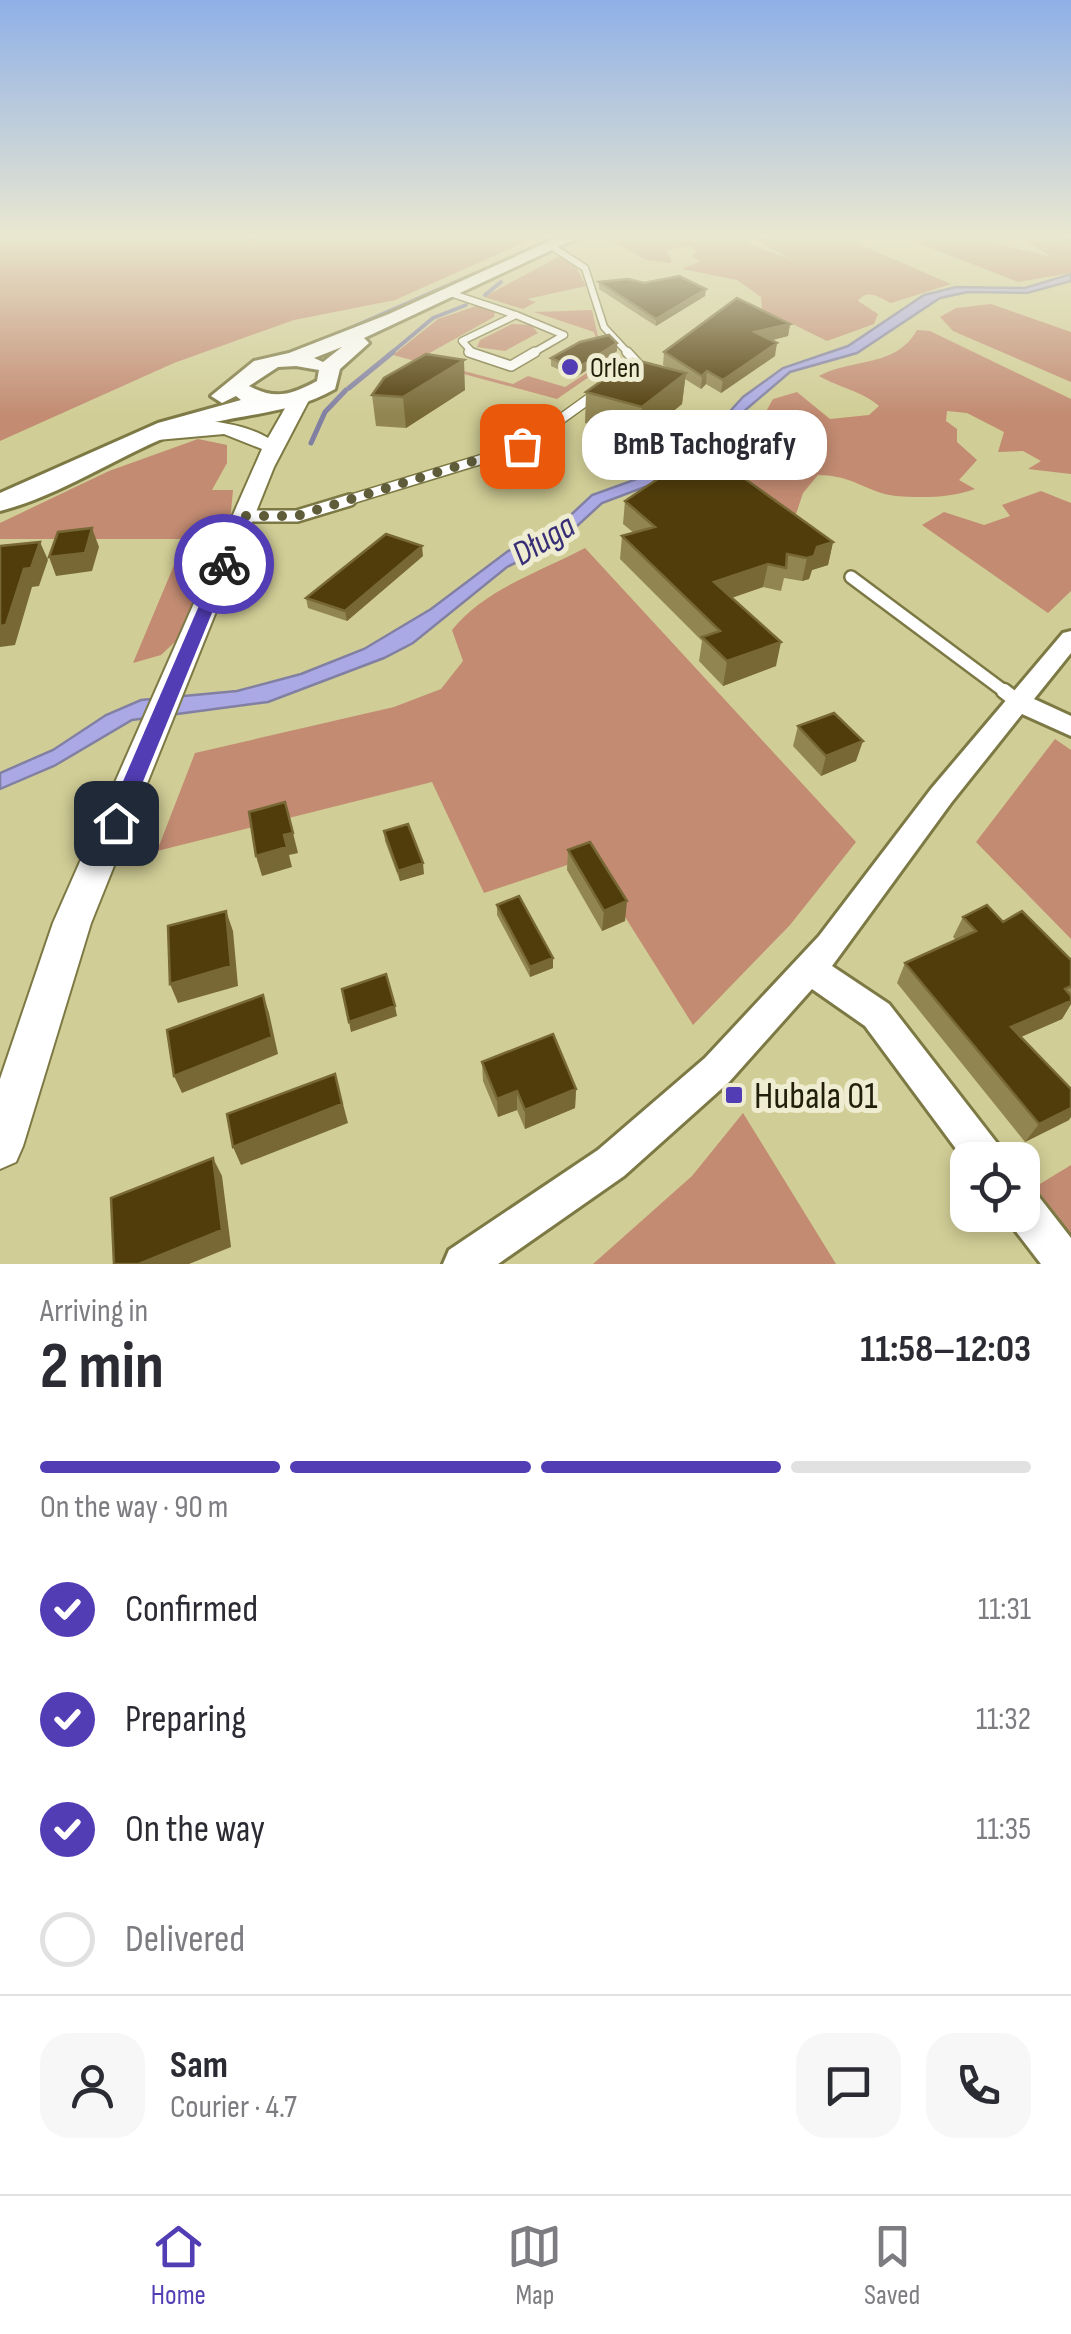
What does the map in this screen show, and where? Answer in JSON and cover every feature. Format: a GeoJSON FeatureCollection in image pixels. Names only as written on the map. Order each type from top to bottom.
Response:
{"type":"FeatureCollection","features":[{"type":"Feature","properties":{"kind":"main road"},"geometry":{"type":"LineString","coordinates":[[0,504],[156,433],[236,385],[239,377],[254,368],[294,359],[441,298]]}},
{"type":"Feature","properties":{"kind":"main road"},"geometry":{"type":"LineString","coordinates":[[156,433],[260,403],[299,400],[328,384],[328,372],[340,356],[396,318]]}},
{"type":"Feature","properties":{"kind":"main road"},"geometry":{"type":"LineString","coordinates":[[294,359],[328,372]]}},
{"type":"Feature","properties":{"kind":"main road"},"geometry":{"type":"LineString","coordinates":[[236,385],[260,403]]}},
{"type":"Feature","properties":{"kind":"street"},"geometry":{"type":"LineString","coordinates":[[0,1146],[72,923],[244,516],[262,455],[299,400]]}},
{"type":"Feature","properties":{"kind":"street"},"geometry":{"type":"LineString","coordinates":[[260,403],[262,455]]}},
{"type":"Feature","properties":{"kind":"street"},"geometry":{"type":"LineString","coordinates":[[156,433],[219,428],[244,432],[262,455]]}},
{"type":"Feature","properties":{"kind":"street"},"geometry":{"type":"LineString","coordinates":[[482,1259],[611,1164],[668,1116],[810,970],[1017,701],[1071,638]]}},
{"type":"Feature","properties":{"kind":"street"},"geometry":{"type":"LineString","coordinates":[[1017,701],[1071,727]]}},
{"type":"Feature","properties":{"kind":"street"},"geometry":{"type":"LineString","coordinates":[[810,970],[877,1015],[973,1142]]}},
{"type":"Feature","properties":{"kind":"street"},"geometry":{"type":"LineString","coordinates":[[1040,1230],[1066,1264]]}},
{"type":"Feature","properties":{"kind":"lane"},"geometry":{"type":"LineString","coordinates":[[463,298],[517,314],[564,335],[511,366],[470,353],[462,341],[517,314]]}},
{"type":"Feature","properties":{"kind":"lane"},"geometry":{"type":"LineString","coordinates":[[595,298],[604,327],[638,364],[623,374]]}},
{"type":"Feature","properties":{"kind":"lane"},"geometry":{"type":"LineString","coordinates":[[244,516],[297,516],[522,446],[609,384]]}},
{"type":"Feature","properties":{"kind":"lane"},"geometry":{"type":"LineString","coordinates":[[850,577],[1017,701]]}},
{"type":"Feature","properties":{"kind":"shaded area"},"geometry":{"type":"Polygon","coordinates":[[[0,298],[400,298],[294,320],[174,363],[0,441],[0,298]]]}},
{"type":"Feature","properties":{"kind":"shaded area"},"geometry":{"type":"Polygon","coordinates":[[[487,298],[532,298],[527,299],[536,302],[523,309],[487,298]]]}},
{"type":"Feature","properties":{"kind":"shaded area"},"geometry":{"type":"Polygon","coordinates":[[[761,298],[861,298],[858,301],[878,314],[874,324],[827,341],[762,309],[761,298]]]}},
{"type":"Feature","properties":{"kind":"shaded area"},"geometry":{"type":"Polygon","coordinates":[[[880,298],[907,298],[891,303],[880,298]]]}},
{"type":"Feature","properties":{"kind":"shaded area"},"geometry":{"type":"Polygon","coordinates":[[[991,304],[1071,332],[1071,382],[953,331],[940,317],[956,308],[991,304]]]}},
{"type":"Feature","properties":{"kind":"shaded area"},"geometry":{"type":"Polygon","coordinates":[[[476,306],[495,311],[494,317],[419,359],[513,384],[528,376],[565,387],[604,362],[594,332],[534,312],[592,310],[601,350],[612,350],[615,359],[557,399],[393,355],[438,319],[476,306]]]}},
{"type":"Feature","properties":{"kind":"shaded area"},"geometry":{"type":"Polygon","coordinates":[[[512,324],[531,325],[538,333],[505,351],[477,347],[480,340],[512,324]]]}},
{"type":"Feature","properties":{"kind":"shaded area"},"geometry":{"type":"Polygon","coordinates":[[[917,330],[930,331],[1071,399],[1071,474],[1028,469],[1041,461],[1023,451],[998,452],[1004,432],[967,413],[947,411],[946,421],[957,429],[957,442],[977,460],[959,480],[975,489],[956,494],[896,496],[841,478],[818,475],[803,493],[795,517],[712,457],[759,424],[773,399],[797,392],[830,419],[869,415],[879,406],[819,376],[885,357],[908,342],[917,330]]]}},
{"type":"Feature","properties":{"kind":"shaded area"},"geometry":{"type":"Polygon","coordinates":[[[198,439],[227,445],[227,463],[212,490],[233,490],[230,522],[177,640],[161,655],[133,663],[185,539],[0,539],[0,523],[109,471],[198,439]]]}},
{"type":"Feature","properties":{"kind":"shaded area"},"geometry":{"type":"Polygon","coordinates":[[[1041,491],[1071,503],[1071,591],[1048,613],[922,525],[944,512],[984,525],[1010,516],[1002,505],[1041,491]]]}},
{"type":"Feature","properties":{"kind":"shaded area"},"geometry":{"type":"Polygon","coordinates":[[[585,548],[856,842],[790,925],[693,1025],[588,858],[484,893],[432,782],[157,851],[195,753],[394,707],[441,689],[463,661],[452,630],[465,616],[497,592],[585,548]]]}},
{"type":"Feature","properties":{"kind":"shaded area"},"geometry":{"type":"Polygon","coordinates":[[[1055,739],[1071,750],[1071,939],[976,842],[1055,739]]]}},
{"type":"Feature","properties":{"kind":"shaded area"},"geometry":{"type":"Polygon","coordinates":[[[743,1113],[836,1264],[593,1264],[692,1176],[743,1113]]]}},
{"type":"Feature","properties":{"kind":"shaded area"},"geometry":{"type":"Polygon","coordinates":[[[1071,1165],[1071,1234],[1040,1194],[1040,1184],[1071,1165]]]}},
{"type":"Feature","properties":{"kind":"water","name":"Długa"},"geometry":{"type":"Polygon","coordinates":[[[920,298],[940,298],[857,353],[790,372],[716,435],[677,460],[658,482],[602,503],[563,539],[507,567],[413,643],[268,702],[132,720],[54,766],[0,789],[0,773],[53,750],[106,715],[141,700],[237,691],[301,674],[364,649],[431,609],[508,551],[558,527],[592,495],[637,479],[676,445],[723,419],[743,397],[783,368],[848,346],[920,298]]]}},
{"type":"Feature","properties":{"kind":"building"},"geometry":{"type":"Polygon","coordinates":[[[624,298],[691,298],[656,319],[624,298]]]}},
{"type":"Feature","properties":{"kind":"building"},"geometry":{"type":"Polygon","coordinates":[[[737,298],[790,324],[755,332],[777,343],[723,380],[707,371],[702,376],[664,352],[737,298]]]}},
{"type":"Feature","properties":{"kind":"building"},"geometry":{"type":"Polygon","coordinates":[[[609,335],[617,343],[576,369],[551,358],[580,342],[609,335]]]}},
{"type":"Feature","properties":{"kind":"building"},"geometry":{"type":"Polygon","coordinates":[[[426,354],[464,360],[403,397],[372,395],[384,378],[426,354]]]}},
{"type":"Feature","properties":{"kind":"building"},"geometry":{"type":"Polygon","coordinates":[[[632,359],[686,373],[642,407],[586,392],[632,359]]]}},
{"type":"Feature","properties":{"kind":"building"},"geometry":{"type":"Polygon","coordinates":[[[711,443],[739,462],[727,466],[833,542],[817,547],[814,556],[807,558],[787,554],[786,568],[768,564],[714,582],[781,642],[727,661],[702,637],[720,631],[622,536],[655,527],[625,501],[711,443]]]}},
{"type":"Feature","properties":{"kind":"building"},"geometry":{"type":"Polygon","coordinates":[[[92,528],[85,553],[49,557],[58,532],[92,528]]]}},
{"type":"Feature","properties":{"kind":"building"},"geometry":{"type":"Polygon","coordinates":[[[386,534],[422,546],[345,611],[306,598],[386,534]]]}},
{"type":"Feature","properties":{"kind":"building"},"geometry":{"type":"Polygon","coordinates":[[[40,542],[31,568],[24,569],[6,625],[0,626],[0,546],[40,542]]]}},
{"type":"Feature","properties":{"kind":"building"},"geometry":{"type":"Polygon","coordinates":[[[834,713],[863,741],[826,756],[798,726],[834,713]]]}},
{"type":"Feature","properties":{"kind":"building"},"geometry":{"type":"Polygon","coordinates":[[[285,802],[293,833],[284,835],[287,847],[256,856],[249,812],[285,802]]]}},
{"type":"Feature","properties":{"kind":"building"},"geometry":{"type":"Polygon","coordinates":[[[408,824],[423,863],[398,871],[384,831],[408,824]]]}},
{"type":"Feature","properties":{"kind":"building"},"geometry":{"type":"Polygon","coordinates":[[[590,842],[627,901],[604,911],[568,850],[590,842]]]}},
{"type":"Feature","properties":{"kind":"building"},"geometry":{"type":"Polygon","coordinates":[[[519,896],[553,958],[530,967],[497,905],[519,896]]]}},
{"type":"Feature","properties":{"kind":"building"},"geometry":{"type":"Polygon","coordinates":[[[987,905],[1003,922],[1022,911],[1071,960],[1071,986],[1065,989],[1071,1001],[1011,1027],[1071,1089],[1071,1108],[1039,1124],[905,963],[976,931],[963,917],[987,905]]]}},
{"type":"Feature","properties":{"kind":"building"},"geometry":{"type":"Polygon","coordinates":[[[226,911],[231,966],[170,984],[168,926],[226,911]]]}},
{"type":"Feature","properties":{"kind":"building"},"geometry":{"type":"Polygon","coordinates":[[[386,974],[395,1006],[349,1022],[342,989],[386,974]]]}},
{"type":"Feature","properties":{"kind":"building"},"geometry":{"type":"Polygon","coordinates":[[[263,995],[272,1037],[174,1076],[167,1030],[263,995]]]}},
{"type":"Feature","properties":{"kind":"building"},"geometry":{"type":"Polygon","coordinates":[[[553,1034],[576,1089],[525,1110],[517,1091],[497,1099],[482,1062],[553,1034]]]}},
{"type":"Feature","properties":{"kind":"building"},"geometry":{"type":"Polygon","coordinates":[[[335,1074],[342,1104],[233,1147],[227,1114],[335,1074]]]}},
{"type":"Feature","properties":{"kind":"building"},"geometry":{"type":"Polygon","coordinates":[[[213,1158],[222,1230],[139,1264],[114,1264],[111,1198],[213,1158]]]}},
{"type":"Feature","properties":{"kind":"waterway"},"geometry":{"type":"LineString","coordinates":[[323,340],[419,298]]}},
{"type":"Feature","properties":{"kind":"waterway"},"geometry":{"type":"LineString","coordinates":[[390,354],[433,318],[466,305]]}},
{"type":"Feature","properties":{"kind":"waterway"},"geometry":{"type":"LineString","coordinates":[[349,388],[393,352]]}},
{"type":"Feature","properties":{"kind":"waterway"},"geometry":{"type":"LineString","coordinates":[[311,443],[325,412],[346,390]]}},
{"type":"Feature","properties":{"kind":"way so far"},"geometry":{"type":"LineString","coordinates":[[224,564],[244,516],[297,516],[522,446]]}},
{"type":"Feature","properties":{"kind":"place","name":"Orlen"},"geometry":{"type":"Point","coordinates":[570,367]}},
{"type":"Feature","properties":{"kind":"place","name":"BmB Tachografy"},"geometry":{"type":"Point","coordinates":[522,446]}},
{"type":"Feature","properties":{"kind":"place","name":"Hubala 01"},"geometry":{"type":"Point","coordinates":[734,1095]}},
{"type":"Feature","properties":{"kind":"route"},"geometry":{"type":"LineString","coordinates":[[116,823],[224,564]]}}]}
